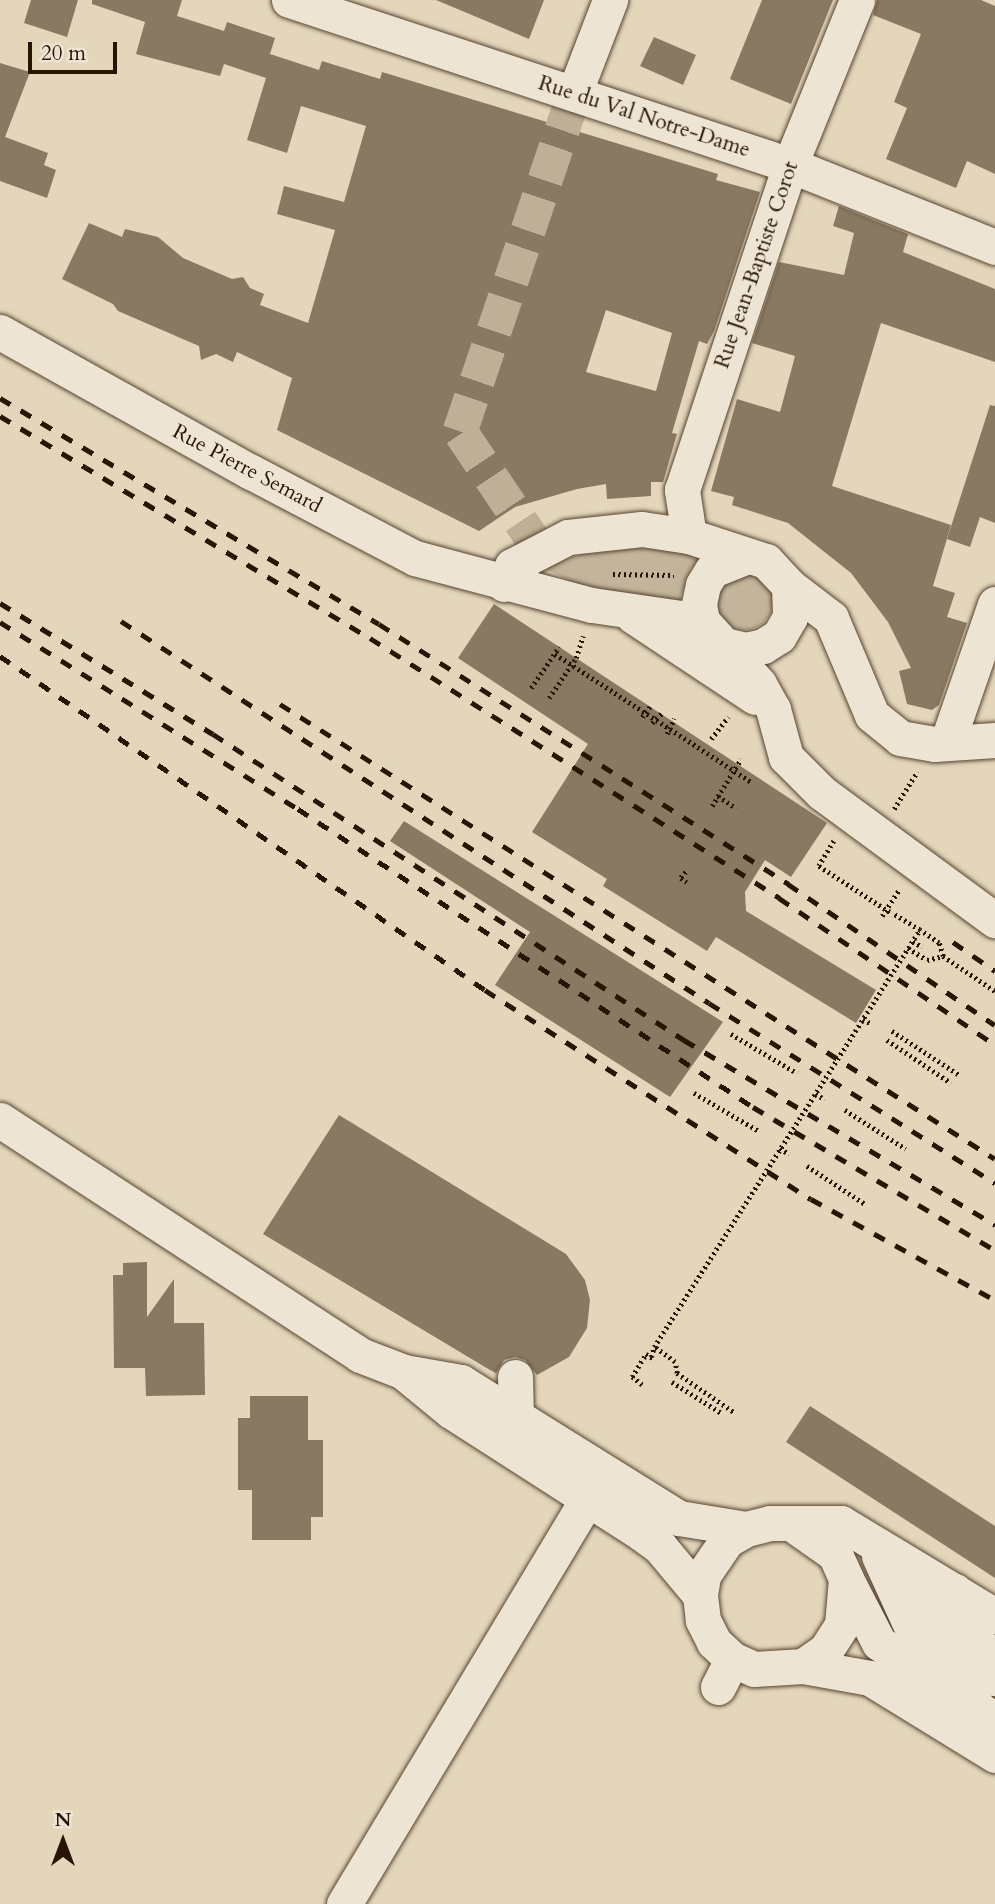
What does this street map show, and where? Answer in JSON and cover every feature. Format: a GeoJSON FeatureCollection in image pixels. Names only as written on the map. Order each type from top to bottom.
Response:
{"type":"FeatureCollection","features":[{"type":"Feature","properties":{"kind":"street","name":"Rue du Val Notre-Dame"},"geometry":{"type":"LineString","coordinates":[[289,0],[790,165],[995,247]]}},
{"type":"Feature","properties":{"kind":"street"},"geometry":{"type":"LineString","coordinates":[[574,94],[610,0]]}},
{"type":"Feature","properties":{"kind":"street","name":"Rue Jean-Baptiste Corot"},"geometry":{"type":"LineString","coordinates":[[689,536],[682,490],[790,165],[857,0]]}},
{"type":"Feature","properties":{"kind":"street","name":"Rue Pierre Semard"},"geometry":{"type":"LineString","coordinates":[[0,332],[251,472],[415,558],[504,584],[627,612]]}},
{"type":"Feature","properties":{"kind":"street"},"geometry":{"type":"LineString","coordinates":[[504,584],[512,566],[568,537],[642,529],[689,536],[766,561],[789,586],[831,618],[872,715],[927,742],[995,740]]}},
{"type":"Feature","properties":{"kind":"street"},"geometry":{"type":"LineString","coordinates":[[745,556],[712,570],[703,585],[699,604],[713,633],[751,673],[772,709],[786,757],[822,793],[872,816],[995,920]]}},
{"type":"Feature","properties":{"kind":"street"},"geometry":{"type":"LineString","coordinates":[[627,612],[713,633],[746,650],[763,646],[779,636],[790,617],[789,586]]}},
{"type":"Feature","properties":{"kind":"street"},"geometry":{"type":"LineString","coordinates":[[927,742],[995,604]]}},
{"type":"Feature","properties":{"kind":"street"},"geometry":{"type":"LineString","coordinates":[[627,612],[772,709]]}},
{"type":"Feature","properties":{"kind":"street"},"geometry":{"type":"LineString","coordinates":[[0,1120],[360,1355],[404,1373],[461,1382],[516,1417],[596,1486],[660,1547],[700,1595]]}},
{"type":"Feature","properties":{"kind":"street"},"geometry":{"type":"LineString","coordinates":[[404,1373],[451,1411],[596,1486],[679,1518],[746,1529],[770,1523],[795,1526],[841,1523],[870,1538],[995,1616]]}},
{"type":"Feature","properties":{"kind":"street"},"geometry":{"type":"LineString","coordinates":[[515,1377],[516,1417]]}},
{"type":"Feature","properties":{"kind":"street"},"geometry":{"type":"LineString","coordinates":[[344,1904],[596,1486]]}},
{"type":"Feature","properties":{"kind":"street"},"geometry":{"type":"LineString","coordinates":[[795,1526],[835,1554],[879,1643],[986,1714]]}},
{"type":"Feature","properties":{"kind":"street"},"geometry":{"type":"LineString","coordinates":[[746,1529],[713,1555],[700,1595],[703,1620],[725,1673],[803,1667],[870,1678],[995,1755]]}},
{"type":"Feature","properties":{"kind":"street"},"geometry":{"type":"LineString","coordinates":[[870,1538],[937,1683]]}},
{"type":"Feature","properties":{"kind":"street"},"geometry":{"type":"LineString","coordinates":[[904,1559],[986,1714]]}},
{"type":"Feature","properties":{"kind":"street"},"geometry":{"type":"LineString","coordinates":[[803,1667],[826,1650],[842,1625],[846,1579]]}},
{"type":"Feature","properties":{"kind":"street"},"geometry":{"type":"LineString","coordinates":[[955,1591],[995,1678]]}},
{"type":"Feature","properties":{"kind":"path"},"geometry":{"type":"LineString","coordinates":[[599,575],[639,571],[676,575],[689,536]]}},
{"type":"Feature","properties":{"kind":"path"},"geometry":{"type":"LineString","coordinates":[[531,688],[559,647]]}},
{"type":"Feature","properties":{"kind":"path"},"geometry":{"type":"LineString","coordinates":[[555,654],[644,715],[753,782]]}},
{"type":"Feature","properties":{"kind":"path"},"geometry":{"type":"LineString","coordinates":[[549,698],[576,658]]}},
{"type":"Feature","properties":{"kind":"path"},"geometry":{"type":"LineString","coordinates":[[644,715],[651,705]]}},
{"type":"Feature","properties":{"kind":"path"},"geometry":{"type":"LineString","coordinates":[[654,721],[663,712]]}},
{"type":"Feature","properties":{"kind":"path"},"geometry":{"type":"LineString","coordinates":[[711,739],[732,712]]}},
{"type":"Feature","properties":{"kind":"path"},"geometry":{"type":"LineString","coordinates":[[669,731],[674,719]]}},
{"type":"Feature","properties":{"kind":"path"},"geometry":{"type":"LineString","coordinates":[[872,816],[894,809],[927,742]]}},
{"type":"Feature","properties":{"kind":"path"},"geometry":{"type":"LineString","coordinates":[[712,806],[741,759]]}},
{"type":"Feature","properties":{"kind":"path"},"geometry":{"type":"LineString","coordinates":[[718,796],[736,808]]}},
{"type":"Feature","properties":{"kind":"path"},"geometry":{"type":"LineString","coordinates":[[828,850],[819,866],[939,943],[943,956],[995,991]]}},
{"type":"Feature","properties":{"kind":"path"},"geometry":{"type":"LineString","coordinates":[[686,872],[681,878],[687,882]]}},
{"type":"Feature","properties":{"kind":"path"},"geometry":{"type":"LineString","coordinates":[[882,916],[896,893]]}},
{"type":"Feature","properties":{"kind":"path"},"geometry":{"type":"LineString","coordinates":[[642,1385],[632,1377],[646,1354],[654,1359],[648,1356],[654,1347],[780,1148],[920,930]]}},
{"type":"Feature","properties":{"kind":"path"},"geometry":{"type":"LineString","coordinates":[[913,942],[922,947]]}},
{"type":"Feature","properties":{"kind":"path"},"geometry":{"type":"LineString","coordinates":[[908,948],[928,960],[943,956]]}},
{"type":"Feature","properties":{"kind":"path"},"geometry":{"type":"LineString","coordinates":[[863,1019],[872,1024]]}},
{"type":"Feature","properties":{"kind":"path"},"geometry":{"type":"LineString","coordinates":[[892,1031],[961,1076]]}},
{"type":"Feature","properties":{"kind":"path"},"geometry":{"type":"LineString","coordinates":[[731,1034],[797,1073]]}},
{"type":"Feature","properties":{"kind":"path"},"geometry":{"type":"LineString","coordinates":[[887,1040],[951,1083]]}},
{"type":"Feature","properties":{"kind":"path"},"geometry":{"type":"LineString","coordinates":[[694,1093],[760,1131]]}},
{"type":"Feature","properties":{"kind":"path"},"geometry":{"type":"LineString","coordinates":[[816,1093],[825,1100]]}},
{"type":"Feature","properties":{"kind":"path"},"geometry":{"type":"LineString","coordinates":[[845,1110],[906,1149]]}},
{"type":"Feature","properties":{"kind":"path"},"geometry":{"type":"LineString","coordinates":[[780,1148],[789,1154]]}},
{"type":"Feature","properties":{"kind":"path"},"geometry":{"type":"LineString","coordinates":[[807,1166],[865,1204]]}},
{"type":"Feature","properties":{"kind":"path"},"geometry":{"type":"LineString","coordinates":[[654,1347],[676,1362],[677,1373],[734,1412]]}},
{"type":"Feature","properties":{"kind":"path"},"geometry":{"type":"LineString","coordinates":[[672,1382],[723,1414]]}},
{"type":"Feature","properties":{"kind":"shaded area"},"geometry":{"type":"Polygon","coordinates":[[[631,544],[705,553],[690,570],[679,601],[614,594],[576,584],[544,568],[575,556],[631,544]]]}},
{"type":"Feature","properties":{"kind":"shaded area"},"geometry":{"type":"Polygon","coordinates":[[[744,572],[760,577],[768,585],[773,601],[768,617],[760,625],[744,630],[728,625],[720,617],[715,601],[720,585],[728,577],[744,572]]]}},
{"type":"Feature","properties":{"kind":"building"},"geometry":{"type":"Polygon","coordinates":[[[31,0],[78,0],[67,37],[24,23],[31,0]]]}},
{"type":"Feature","properties":{"kind":"building"},"geometry":{"type":"Polygon","coordinates":[[[92,0],[182,0],[177,16],[224,31],[227,22],[275,38],[270,54],[319,70],[322,61],[380,79],[382,72],[718,174],[716,180],[760,192],[714,331],[707,344],[699,341],[672,433],[677,434],[663,482],[651,482],[651,496],[607,499],[606,484],[577,489],[515,507],[479,531],[277,430],[292,378],[237,352],[233,362],[216,354],[201,360],[199,346],[118,311],[113,304],[62,279],[89,223],[122,237],[125,229],[158,237],[183,258],[232,279],[243,277],[250,288],[264,294],[260,305],[308,323],[335,230],[277,214],[284,186],[344,202],[366,126],[301,106],[287,153],[247,140],[266,78],[224,64],[220,76],[136,54],[145,22],[92,4],[92,0]],[[606,310],[586,372],[656,391],[672,333],[606,310]]]}},
{"type":"Feature","properties":{"kind":"building"},"geometry":{"type":"Polygon","coordinates":[[[436,0],[544,0],[529,39],[436,0]]]}},
{"type":"Feature","properties":{"kind":"building"},"geometry":{"type":"Polygon","coordinates":[[[762,0],[833,0],[791,104],[730,79],[762,0]]]}},
{"type":"Feature","properties":{"kind":"building"},"geometry":{"type":"Polygon","coordinates":[[[877,0],[981,0],[995,6],[995,174],[967,161],[956,188],[886,159],[907,108],[894,102],[921,34],[873,15],[877,0]]]}},
{"type":"Feature","properties":{"kind":"building"},"geometry":{"type":"Polygon","coordinates":[[[654,37],[696,55],[683,85],[640,66],[654,37]]]}},
{"type":"Feature","properties":{"kind":"building"},"geometry":{"type":"Polygon","coordinates":[[[0,63],[30,72],[5,137],[48,153],[44,165],[56,170],[47,198],[0,181],[0,63]]]}},
{"type":"Feature","properties":{"kind":"building"},"geometry":{"type":"Polygon","coordinates":[[[839,206],[908,234],[903,252],[995,289],[995,362],[881,323],[832,486],[951,525],[933,586],[955,593],[947,617],[967,623],[939,705],[932,710],[907,704],[899,671],[911,668],[888,622],[851,573],[788,523],[732,505],[734,497],[711,491],[737,399],[780,412],[795,356],[752,343],[779,262],[844,275],[854,233],[833,226],[839,206]]]}},
{"type":"Feature","properties":{"kind":"building"},"geometry":{"type":"Polygon","coordinates":[[[990,405],[995,406],[995,523],[980,517],[970,547],[947,539],[990,405]]]}},
{"type":"Feature","properties":{"kind":"building"},"geometry":{"type":"Polygon","coordinates":[[[494,604],[827,823],[791,877],[765,860],[745,892],[746,911],[876,990],[856,1023],[716,937],[707,951],[603,886],[607,879],[532,832],[588,744],[458,658],[494,604]]]}},
{"type":"Feature","properties":{"kind":"building"},"geometry":{"type":"Polygon","coordinates":[[[404,821],[723,1022],[670,1097],[495,985],[530,932],[390,841],[404,821]]]}},
{"type":"Feature","properties":{"kind":"building"},"geometry":{"type":"Polygon","coordinates":[[[339,1115],[566,1254],[585,1280],[590,1300],[587,1328],[569,1357],[537,1375],[525,1360],[515,1357],[504,1360],[496,1373],[263,1234],[339,1115]]]}},
{"type":"Feature","properties":{"kind":"building"},"geometry":{"type":"Polygon","coordinates":[[[147,1262],[147,1317],[174,1279],[174,1323],[204,1323],[205,1395],[146,1396],[145,1368],[114,1368],[113,1275],[123,1275],[123,1263],[147,1262]]]}},
{"type":"Feature","properties":{"kind":"building"},"geometry":{"type":"Polygon","coordinates":[[[250,1396],[308,1396],[308,1440],[323,1440],[323,1517],[311,1517],[311,1540],[252,1540],[252,1490],[238,1490],[238,1418],[250,1418],[250,1396]]]}},
{"type":"Feature","properties":{"kind":"building"},"geometry":{"type":"Polygon","coordinates":[[[810,1406],[995,1526],[995,1578],[786,1442],[810,1406]]]}},
{"type":"Feature","properties":{"kind":"tunnel"},"geometry":{"type":"LineString","coordinates":[[540,550],[460,431],[574,94]]}},
{"type":"Feature","properties":{"kind":"railway"},"geometry":{"type":"LineString","coordinates":[[0,398],[379,624],[788,884],[995,1025]]}},
{"type":"Feature","properties":{"kind":"railway"},"geometry":{"type":"LineString","coordinates":[[0,416],[370,638],[779,898],[995,1045]]}},
{"type":"Feature","properties":{"kind":"railway"},"geometry":{"type":"LineString","coordinates":[[0,603],[213,734],[684,1040],[995,1225]]}},
{"type":"Feature","properties":{"kind":"railway"},"geometry":{"type":"LineString","coordinates":[[121,621],[709,1003],[995,1183]]}},
{"type":"Feature","properties":{"kind":"railway"},"geometry":{"type":"LineString","coordinates":[[0,622],[298,809],[753,1107],[995,1250]]}},
{"type":"Feature","properties":{"kind":"railway"},"geometry":{"type":"LineString","coordinates":[[0,656],[485,990],[811,1199],[995,1300]]}},
{"type":"Feature","properties":{"kind":"railway"},"geometry":{"type":"LineString","coordinates":[[280,704],[995,1159]]}},
{"type":"Feature","properties":{"kind":"railway"},"geometry":{"type":"LineString","coordinates":[[953,942],[995,971]]}}]}
